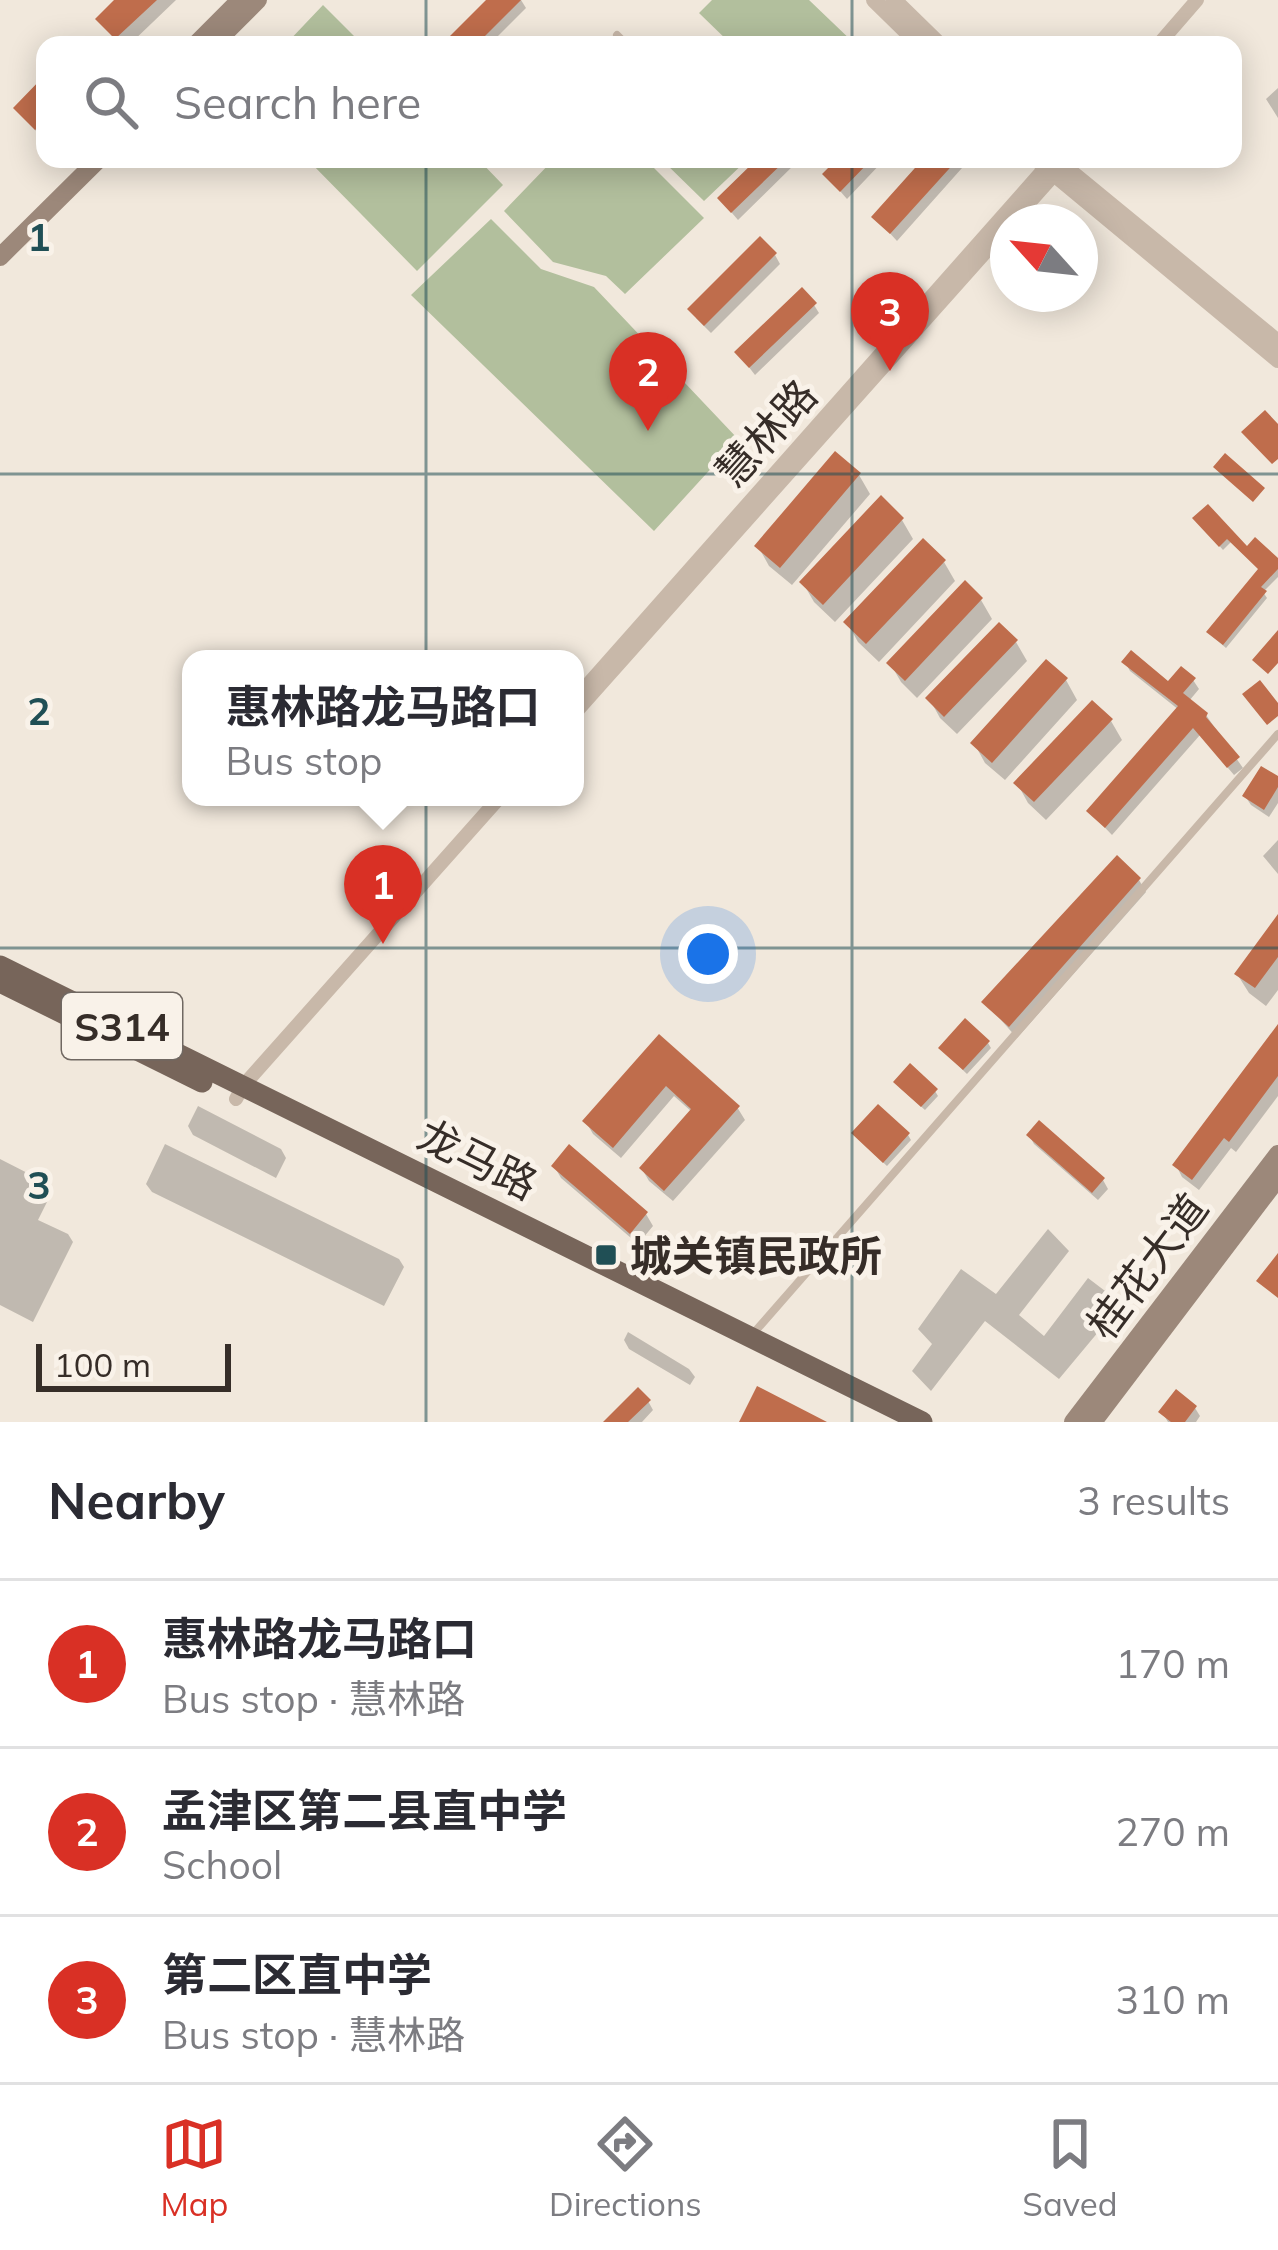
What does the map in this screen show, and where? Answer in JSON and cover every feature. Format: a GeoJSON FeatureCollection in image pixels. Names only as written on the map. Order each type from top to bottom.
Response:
{"type":"FeatureCollection","features":[{"type":"Feature","properties":{"kind":"main road"},"geometry":{"type":"LineString","coordinates":[[204,36],[240,0]]}},
{"type":"Feature","properties":{"kind":"main road"},"geometry":{"type":"LineString","coordinates":[[222,36],[258,0]]}},
{"type":"Feature","properties":{"kind":"main road"},"geometry":{"type":"LineString","coordinates":[[0,241],[72,168]]}},
{"type":"Feature","properties":{"kind":"main road"},"geometry":{"type":"LineString","coordinates":[[0,257],[90,168]]}},
{"type":"Feature","properties":{"kind":"main road","name":"龙马路"},"geometry":{"type":"LineString","coordinates":[[0,966],[892,1422]]}},
{"type":"Feature","properties":{"kind":"main road","name":"龙马路"},"geometry":{"type":"LineString","coordinates":[[0,982],[751,1336],[922,1422]]}},
{"type":"Feature","properties":{"kind":"main road","name":"桂花大道"},"geometry":{"type":"LineString","coordinates":[[1073,1422],[1278,1154]]}},
{"type":"Feature","properties":{"kind":"main road","name":"桂花大道"},"geometry":{"type":"LineString","coordinates":[[1093,1422],[1278,1178]]}},
{"type":"Feature","properties":{"kind":"street"},"geometry":{"type":"LineString","coordinates":[[874,0],[911,36]]}},
{"type":"Feature","properties":{"kind":"street"},"geometry":{"type":"LineString","coordinates":[[895,0],[931,36]]}},
{"type":"Feature","properties":{"kind":"street"},"geometry":{"type":"LineString","coordinates":[[1166,36],[1197,0]]}},
{"type":"Feature","properties":{"kind":"street","name":"慧林路"},"geometry":{"type":"LineString","coordinates":[[584,689],[1047,168]]}},
{"type":"Feature","properties":{"kind":"street","name":"慧林路"},"geometry":{"type":"LineString","coordinates":[[1024,204],[1048,168]]}},
{"type":"Feature","properties":{"kind":"street"},"geometry":{"type":"LineString","coordinates":[[1056,168],[1278,342]]}},
{"type":"Feature","properties":{"kind":"street"},"geometry":{"type":"LineString","coordinates":[[1056,168],[1278,360]]}},
{"type":"Feature","properties":{"kind":"street","name":"慧林路"},"geometry":{"type":"LineString","coordinates":[[584,703],[990,246]]}},
{"type":"Feature","properties":{"kind":"street"},"geometry":{"type":"LineString","coordinates":[[235,1090],[480,806]]}},
{"type":"Feature","properties":{"kind":"street"},"geometry":{"type":"LineString","coordinates":[[235,1090],[492,806]]}},
{"type":"Feature","properties":{"kind":"lane"},"geometry":{"type":"LineString","coordinates":[[751,1336],[1278,734]]}},
{"type":"Feature","properties":{"kind":"green space"},"geometry":{"type":"Polygon","coordinates":[[[712,0],[809,0],[847,36],[723,36],[699,13],[712,0]]]}},
{"type":"Feature","properties":{"kind":"green space"},"geometry":{"type":"Polygon","coordinates":[[[323,5],[354,36],[294,36],[323,5]]]}},
{"type":"Feature","properties":{"kind":"green space"},"geometry":{"type":"Polygon","coordinates":[[[316,168],[487,168],[503,185],[417,271],[316,168]]]}},
{"type":"Feature","properties":{"kind":"green space"},"geometry":{"type":"Polygon","coordinates":[[[545,168],[654,168],[704,218],[625,294],[606,276],[553,262],[504,211],[545,168]]]}},
{"type":"Feature","properties":{"kind":"green space"},"geometry":{"type":"Polygon","coordinates":[[[670,168],[739,168],[704,201],[670,168]]]}},
{"type":"Feature","properties":{"kind":"green space"},"geometry":{"type":"Polygon","coordinates":[[[491,219],[541,269],[594,287],[738,439],[654,531],[411,295],[491,219]]]}},
{"type":"Feature","properties":{"kind":"building"},"geometry":{"type":"Polygon","coordinates":[[[114,0],[157,0],[118,36],[112,36],[95,19],[114,0]]]}},
{"type":"Feature","properties":{"kind":"building"},"geometry":{"type":"Polygon","coordinates":[[[486,0],[521,0],[485,36],[450,36],[486,0]]]}},
{"type":"Feature","properties":{"kind":"building"},"geometry":{"type":"Polygon","coordinates":[[[36,84],[36,129],[13,108],[36,84]]]}},
{"type":"Feature","properties":{"kind":"building"},"geometry":{"type":"Polygon","coordinates":[[[748,168],[778,168],[731,213],[717,198],[748,168]]]}},
{"type":"Feature","properties":{"kind":"building"},"geometry":{"type":"Polygon","coordinates":[[[828,168],[863,168],[840,192],[822,174],[828,168]]]}},
{"type":"Feature","properties":{"kind":"building"},"geometry":{"type":"Polygon","coordinates":[[[915,168],[950,168],[890,234],[871,217],[915,168]]]}},
{"type":"Feature","properties":{"kind":"building"},"geometry":{"type":"Polygon","coordinates":[[[760,236],[777,253],[704,326],[687,309],[760,236]]]}},
{"type":"Feature","properties":{"kind":"building"},"geometry":{"type":"Polygon","coordinates":[[[802,287],[817,303],[749,368],[734,352],[802,287]]]}},
{"type":"Feature","properties":{"kind":"building"},"geometry":{"type":"Polygon","coordinates":[[[1265,410],[1278,424],[1278,459],[1272,464],[1241,432],[1265,410]]]}},
{"type":"Feature","properties":{"kind":"building"},"geometry":{"type":"Polygon","coordinates":[[[835,451],[861,473],[780,568],[754,546],[835,451]]]}},
{"type":"Feature","properties":{"kind":"building"},"geometry":{"type":"Polygon","coordinates":[[[1225,453],[1265,488],[1253,502],[1213,467],[1225,453]]]}},
{"type":"Feature","properties":{"kind":"building"},"geometry":{"type":"Polygon","coordinates":[[[881,495],[904,518],[823,605],[799,582],[881,495]]]}},
{"type":"Feature","properties":{"kind":"building"},"geometry":{"type":"Polygon","coordinates":[[[1208,504],[1247,546],[1255,537],[1278,558],[1278,569],[1261,587],[1267,591],[1223,645],[1206,632],[1258,569],[1227,539],[1219,547],[1192,518],[1208,504]]]}},
{"type":"Feature","properties":{"kind":"building"},"geometry":{"type":"Polygon","coordinates":[[[923,538],[946,560],[866,644],[843,622],[923,538]]]}},
{"type":"Feature","properties":{"kind":"building"},"geometry":{"type":"Polygon","coordinates":[[[965,580],[983,598],[905,681],[886,663],[965,580]]]}},
{"type":"Feature","properties":{"kind":"building"},"geometry":{"type":"Polygon","coordinates":[[[999,622],[1018,640],[944,717],[925,698],[999,622]]]}},
{"type":"Feature","properties":{"kind":"building"},"geometry":{"type":"Polygon","coordinates":[[[1278,630],[1278,663],[1268,674],[1252,660],[1278,630]]]}},
{"type":"Feature","properties":{"kind":"building"},"geometry":{"type":"Polygon","coordinates":[[[1131,650],[1168,681],[1181,666],[1196,678],[1183,693],[1208,713],[1206,717],[1240,757],[1227,768],[1193,728],[1105,828],[1086,811],[1178,706],[1121,662],[1131,650]]]}},
{"type":"Feature","properties":{"kind":"building"},"geometry":{"type":"Polygon","coordinates":[[[1046,659],[1068,678],[992,763],[970,743],[1046,659]]]}},
{"type":"Feature","properties":{"kind":"building"},"geometry":{"type":"Polygon","coordinates":[[[1260,680],[1278,703],[1278,716],[1267,725],[1242,694],[1260,680]]]}},
{"type":"Feature","properties":{"kind":"building"},"geometry":{"type":"Polygon","coordinates":[[[1092,700],[1113,719],[1034,802],[1013,783],[1092,700]]]}},
{"type":"Feature","properties":{"kind":"building"},"geometry":{"type":"Polygon","coordinates":[[[1261,766],[1278,776],[1278,787],[1264,810],[1242,796],[1261,766]]]}},
{"type":"Feature","properties":{"kind":"building"},"geometry":{"type":"Polygon","coordinates":[[[1117,855],[1141,878],[1009,1027],[981,1002],[1117,855]]]}},
{"type":"Feature","properties":{"kind":"building"},"geometry":{"type":"Polygon","coordinates":[[[1278,914],[1278,957],[1255,988],[1234,974],[1278,914]]]}},
{"type":"Feature","properties":{"kind":"building"},"geometry":{"type":"Polygon","coordinates":[[[965,1018],[990,1041],[963,1070],[938,1048],[965,1018]]]}},
{"type":"Feature","properties":{"kind":"building"},"geometry":{"type":"Polygon","coordinates":[[[1278,1024],[1278,1076],[1229,1142],[1224,1138],[1192,1180],[1172,1165],[1278,1024]]]}},
{"type":"Feature","properties":{"kind":"building"},"geometry":{"type":"Polygon","coordinates":[[[659,1034],[740,1106],[664,1191],[639,1168],[691,1109],[666,1086],[613,1148],[582,1121],[659,1034]]]}},
{"type":"Feature","properties":{"kind":"building"},"geometry":{"type":"Polygon","coordinates":[[[910,1063],[938,1089],[921,1107],[893,1082],[910,1063]]]}},
{"type":"Feature","properties":{"kind":"building"},"geometry":{"type":"Polygon","coordinates":[[[878,1104],[910,1133],[883,1163],[851,1133],[878,1104]]]}},
{"type":"Feature","properties":{"kind":"building"},"geometry":{"type":"Polygon","coordinates":[[[1039,1120],[1105,1178],[1092,1193],[1026,1135],[1039,1120]]]}},
{"type":"Feature","properties":{"kind":"building"},"geometry":{"type":"Polygon","coordinates":[[[569,1144],[648,1212],[630,1234],[551,1166],[569,1144]]]}},
{"type":"Feature","properties":{"kind":"building"},"geometry":{"type":"Polygon","coordinates":[[[1278,1253],[1278,1298],[1256,1281],[1278,1253]]]}},
{"type":"Feature","properties":{"kind":"building"},"geometry":{"type":"Polygon","coordinates":[[[757,1386],[827,1422],[739,1422],[757,1386]]]}},
{"type":"Feature","properties":{"kind":"building"},"geometry":{"type":"Polygon","coordinates":[[[638,1387],[651,1400],[628,1422],[603,1422],[638,1387]]]}},
{"type":"Feature","properties":{"kind":"building"},"geometry":{"type":"Polygon","coordinates":[[[1176,1389],[1197,1406],[1185,1422],[1171,1422],[1158,1412],[1176,1389]]]}},
{"type":"Feature","properties":{"kind":"place","name":"第二区直中学"},"geometry":{"type":"Point","coordinates":[890,371]}},
{"type":"Feature","properties":{"kind":"place","name":"孟津区第二县直中学"},"geometry":{"type":"Point","coordinates":[648,431]}},
{"type":"Feature","properties":{"kind":"place","name":"惠林路龙马路口"},"geometry":{"type":"Point","coordinates":[383,944]}},
{"type":"Feature","properties":{"kind":"place","name":"城关镇民政所"},"geometry":{"type":"Point","coordinates":[606,1255]}}]}
